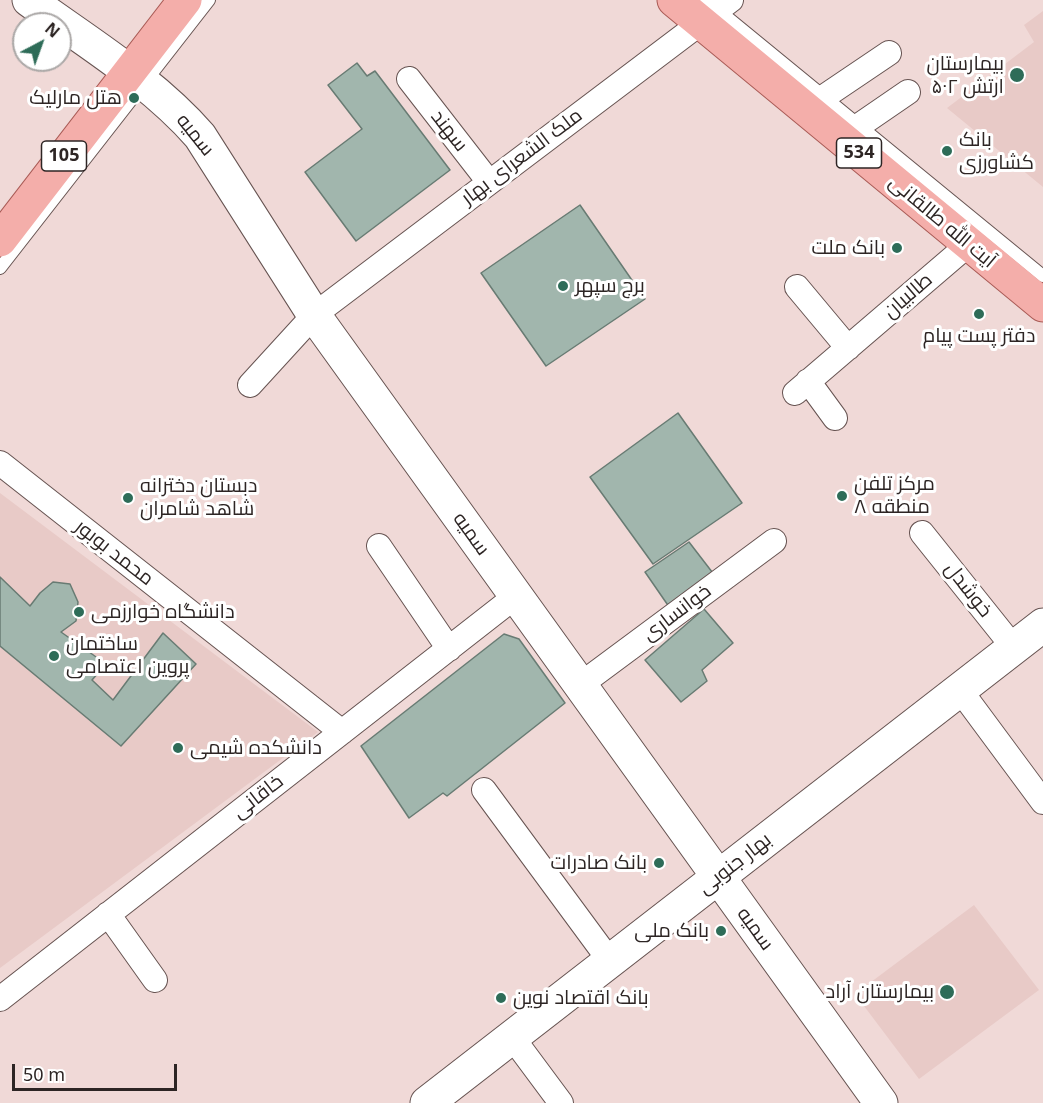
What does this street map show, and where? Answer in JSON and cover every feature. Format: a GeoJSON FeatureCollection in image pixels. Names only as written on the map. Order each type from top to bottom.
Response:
{"type":"FeatureCollection","features":[{"type":"Feature","properties":{"kind":"main road","name":"سمیه"},"geometry":{"type":"LineString","coordinates":[[29,0],[136,78],[177,111],[200,136],[314,315],[880,1103]]}},
{"type":"Feature","properties":{"kind":"main road","name":"105"},"geometry":{"type":"LineString","coordinates":[[0,240],[136,78],[185,0]]}},
{"type":"Feature","properties":{"kind":"main road","name":"آیت الله طالقانی"},"geometry":{"type":"LineString","coordinates":[[674,0],[714,8],[969,244],[1043,305]]}},
{"type":"Feature","properties":{"kind":"main road","name":"بهار جنوبی"},"geometry":{"type":"LineString","coordinates":[[427,1103],[1043,625]]}},
{"type":"Feature","properties":{"kind":"street","name":"ملک الشعرای بهار"},"geometry":{"type":"LineString","coordinates":[[250,385],[314,315],[714,8]]}},
{"type":"Feature","properties":{"kind":"street"},"geometry":{"type":"LineString","coordinates":[[816,103],[889,53]]}},
{"type":"Feature","properties":{"kind":"street","name":"سهند"},"geometry":{"type":"LineString","coordinates":[[409,79],[489,182]]}},
{"type":"Feature","properties":{"kind":"street"},"geometry":{"type":"LineString","coordinates":[[850,132],[908,92]]}},
{"type":"Feature","properties":{"kind":"street","name":"طالبیان"},"geometry":{"type":"LineString","coordinates":[[835,418],[802,387],[969,244]]}},
{"type":"Feature","properties":{"kind":"street"},"geometry":{"type":"LineString","coordinates":[[797,287],[848,348]]}},
{"type":"Feature","properties":{"kind":"street","name":"محمد بوبور"},"geometry":{"type":"LineString","coordinates":[[0,463],[342,732]]}},
{"type":"Feature","properties":{"kind":"street","name":"خوشدل"},"geometry":{"type":"LineString","coordinates":[[922,533],[1014,648]]}},
{"type":"Feature","properties":{"kind":"street","name":"خوانساری"},"geometry":{"type":"LineString","coordinates":[[580,685],[774,541]]}},
{"type":"Feature","properties":{"kind":"street"},"geometry":{"type":"LineString","coordinates":[[379,546],[448,649]]}},
{"type":"Feature","properties":{"kind":"street","name":"خاقانی"},"geometry":{"type":"LineString","coordinates":[[0,999],[516,596]]}},
{"type":"Feature","properties":{"kind":"street"},"geometry":{"type":"LineString","coordinates":[[960,690],[1043,802]]}},
{"type":"Feature","properties":{"kind":"street"},"geometry":{"type":"LineString","coordinates":[[484,790],[610,961]]}},
{"type":"Feature","properties":{"kind":"street"},"geometry":{"type":"LineString","coordinates":[[108,914],[155,980]]}},
{"type":"Feature","properties":{"kind":"street"},"geometry":{"type":"LineString","coordinates":[[512,1037],[561,1103]]}},
{"type":"Feature","properties":{"kind":"lane"},"geometry":{"type":"LineString","coordinates":[[0,268],[136,78],[209,0]]}},
{"type":"Feature","properties":{"kind":"lane"},"geometry":{"type":"LineString","coordinates":[[850,132],[1043,276]]}},
{"type":"Feature","properties":{"kind":"shaded area","name":"بیمارستان ۵۰۲ ارتش"},"geometry":{"type":"Polygon","coordinates":[[[1043,11],[1043,187],[947,108],[1034,42],[1024,25],[1043,11]]]}},
{"type":"Feature","properties":{"kind":"shaded area","name":"دانشگاه خوارزمی"},"geometry":{"type":"Polygon","coordinates":[[[0,493],[318,732],[0,968],[0,493]]]}},
{"type":"Feature","properties":{"kind":"shaded area","name":"بیمارستان آراد"},"geometry":{"type":"Polygon","coordinates":[[[974,905],[1039,990],[919,1079],[855,994],[974,905]]]}},
{"type":"Feature","properties":{"kind":"building"},"geometry":{"type":"Polygon","coordinates":[[[357,63],[367,76],[375,71],[450,170],[356,241],[305,172],[362,129],[328,85],[357,63]]]}},
{"type":"Feature","properties":{"kind":"building","name":"برج سپهر"},"geometry":{"type":"Polygon","coordinates":[[[580,205],[645,299],[546,366],[481,273],[580,205]]]}},
{"type":"Feature","properties":{"kind":"building"},"geometry":{"type":"Polygon","coordinates":[[[678,413],[742,503],[653,564],[590,477],[678,413]]]}},
{"type":"Feature","properties":{"kind":"building"},"geometry":{"type":"Polygon","coordinates":[[[689,542],[719,581],[674,614],[645,572],[689,542]]]}},
{"type":"Feature","properties":{"kind":"building","name":"ساختمان پروین اعتصامی"},"geometry":{"type":"Polygon","coordinates":[[[0,577],[30,606],[53,582],[70,584],[78,602],[76,621],[61,632],[106,664],[92,680],[113,700],[163,633],[196,664],[121,746],[0,646],[0,577]]]}},
{"type":"Feature","properties":{"kind":"building"},"geometry":{"type":"Polygon","coordinates":[[[704,609],[733,643],[702,670],[707,681],[681,702],[645,660],[704,609]]]}},
{"type":"Feature","properties":{"kind":"building"},"geometry":{"type":"Polygon","coordinates":[[[504,634],[519,639],[565,703],[447,796],[443,793],[409,818],[361,746],[504,634]]]}},
{"type":"Feature","properties":{"kind":"place","name":"بیمارستان ۵۰۲ ارتش"},"geometry":{"type":"Point","coordinates":[1017,75]}},
{"type":"Feature","properties":{"kind":"place","name":"هتل مارلیک"},"geometry":{"type":"Point","coordinates":[134,98]}},
{"type":"Feature","properties":{"kind":"place","name":"بانک کشاورزی"},"geometry":{"type":"Point","coordinates":[947,151]}},
{"type":"Feature","properties":{"kind":"place","name":"بانک ملت"},"geometry":{"type":"Point","coordinates":[897,248]}},
{"type":"Feature","properties":{"kind":"place","name":"برج سپهر"},"geometry":{"type":"Point","coordinates":[563,286]}},
{"type":"Feature","properties":{"kind":"place","name":"دفتر پست پیام"},"geometry":{"type":"Point","coordinates":[979,314]}},
{"type":"Feature","properties":{"kind":"place","name":"مرکز تلفن منطقه ۸"},"geometry":{"type":"Point","coordinates":[842,496]}},
{"type":"Feature","properties":{"kind":"place","name":"دبستان دخترانه شاهد شامران"},"geometry":{"type":"Point","coordinates":[128,498]}},
{"type":"Feature","properties":{"kind":"place","name":"دانشگاه خوارزمی"},"geometry":{"type":"Point","coordinates":[79,612]}},
{"type":"Feature","properties":{"kind":"place","name":"ساختمان پروین اعتصامی"},"geometry":{"type":"Point","coordinates":[54,656]}},
{"type":"Feature","properties":{"kind":"place","name":"دانشکده شیمی"},"geometry":{"type":"Point","coordinates":[178,748]}},
{"type":"Feature","properties":{"kind":"place","name":"بانک صادرات"},"geometry":{"type":"Point","coordinates":[659,863]}},
{"type":"Feature","properties":{"kind":"place","name":"بانک ملی"},"geometry":{"type":"Point","coordinates":[721,931]}},
{"type":"Feature","properties":{"kind":"place","name":"بیمارستان آراد"},"geometry":{"type":"Point","coordinates":[947,992]}},
{"type":"Feature","properties":{"kind":"place","name":"بانک اقتصاد نوین"},"geometry":{"type":"Point","coordinates":[501,998]}}]}
